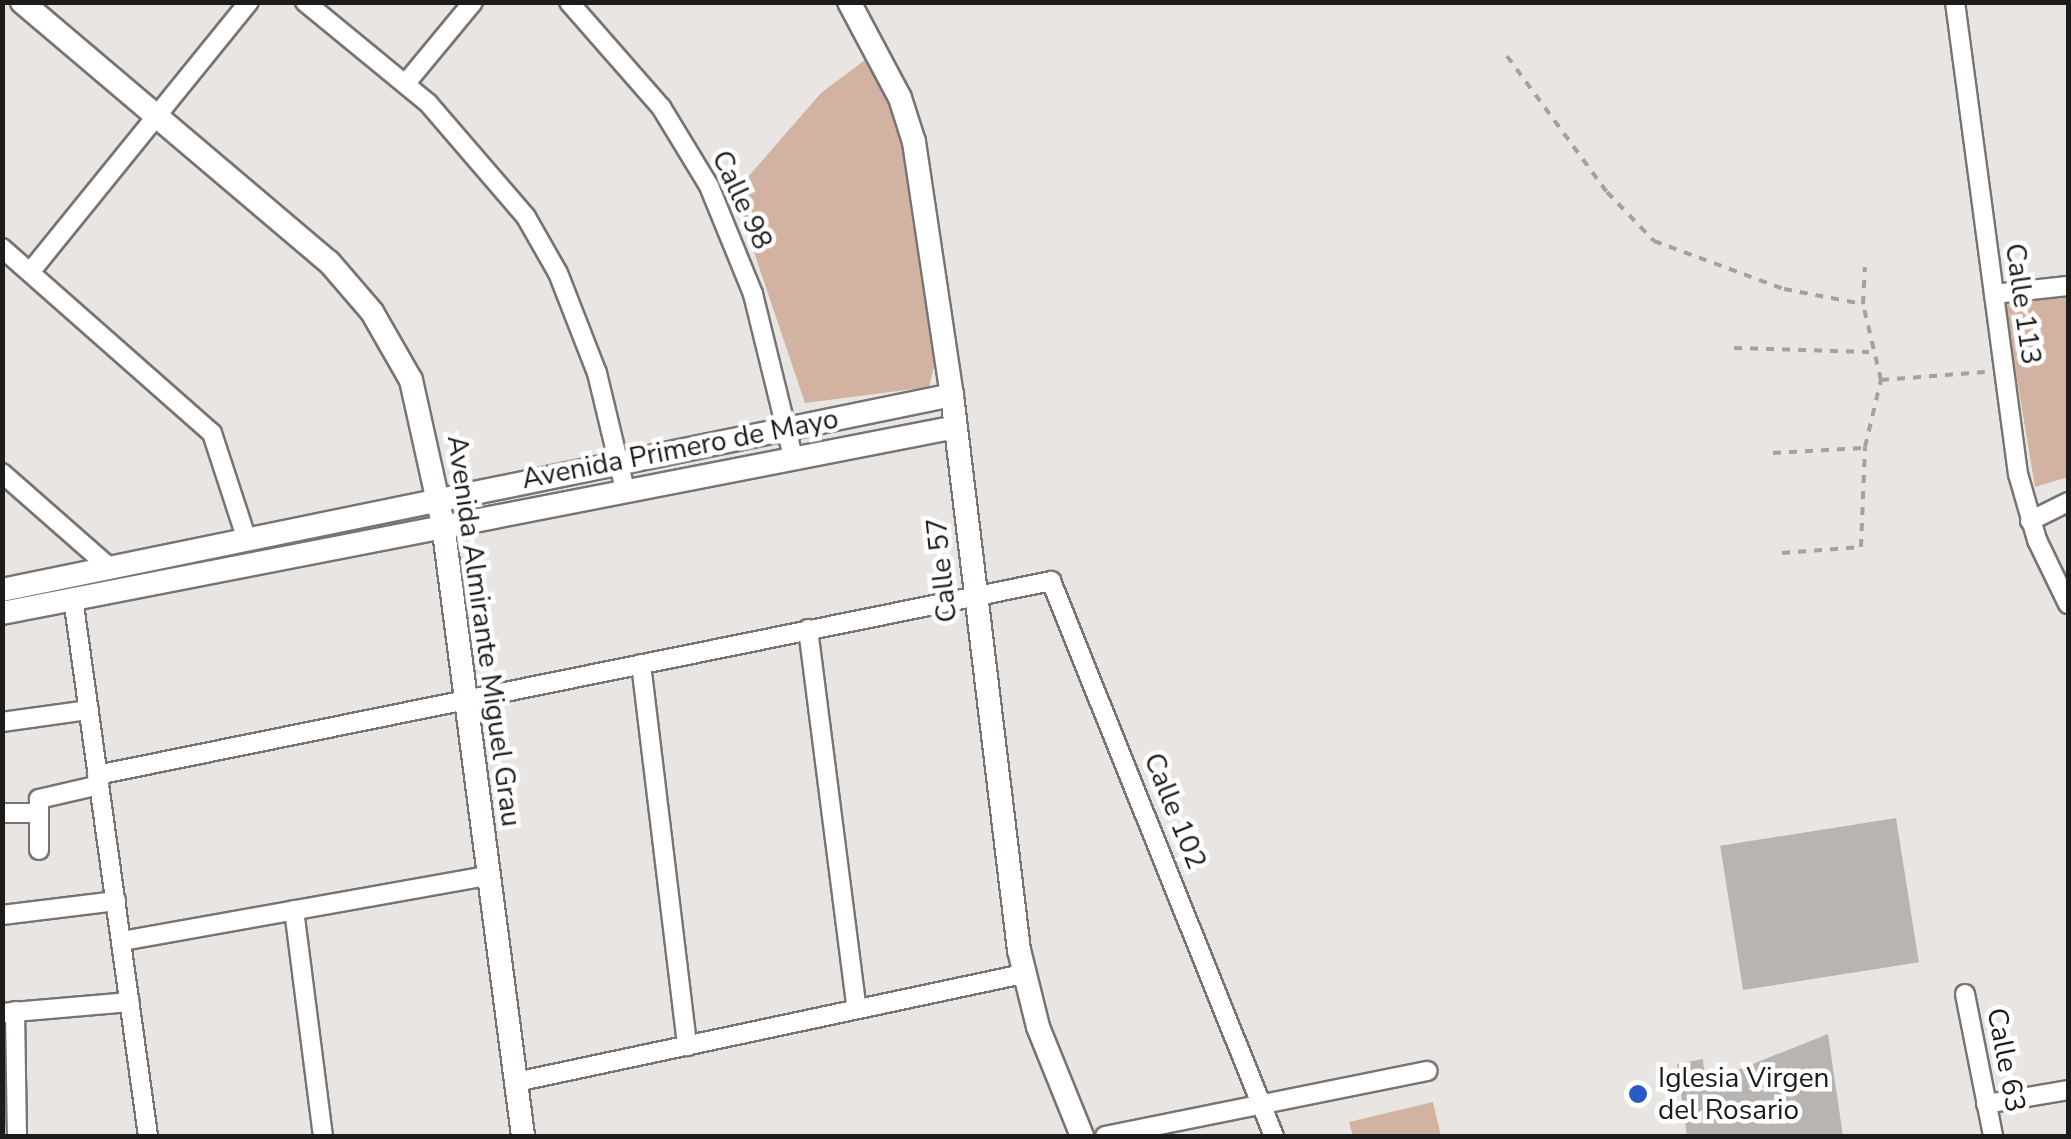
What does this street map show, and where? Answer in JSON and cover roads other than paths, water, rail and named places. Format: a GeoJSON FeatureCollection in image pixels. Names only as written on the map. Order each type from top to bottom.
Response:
{"type":"FeatureCollection","features":[{"type":"Feature","properties":{"kind":"street","name":"Avenida Almirante Miguel Grau"},"geometry":{"type":"LineString","coordinates":[[22,2],[328,262],[372,312],[411,380],[443,524],[524,1136]]}},
{"type":"Feature","properties":{"kind":"street"},"geometry":{"type":"LineString","coordinates":[[31,271],[155,113],[249,2]]}},
{"type":"Feature","properties":{"kind":"street"},"geometry":{"type":"LineString","coordinates":[[305,2],[406,83],[487,166],[543,244],[597,373],[625,490]]}},
{"type":"Feature","properties":{"kind":"street"},"geometry":{"type":"LineString","coordinates":[[406,83],[474,2]]}},
{"type":"Feature","properties":{"kind":"street","name":"Calle 98"},"geometry":{"type":"LineString","coordinates":[[569,2],[661,107],[709,186],[753,294],[790,427],[793,458]]}},
{"type":"Feature","properties":{"kind":"street","name":"Calle 57"},"geometry":{"type":"LineString","coordinates":[[849,2],[910,124],[952,394],[1023,974],[1082,1136]]}},
{"type":"Feature","properties":{"kind":"street","name":"Calle 113"},"geometry":{"type":"LineString","coordinates":[[1955,2],[2004,370],[2030,521],[2068,604]]}},
{"type":"Feature","properties":{"kind":"street"},"geometry":{"type":"LineString","coordinates":[[2,248],[212,433],[247,540]]}},
{"type":"Feature","properties":{"kind":"street"},"geometry":{"type":"LineString","coordinates":[[1994,294],[2068,286]]}},
{"type":"Feature","properties":{"kind":"street","name":"Avenida Primero de Mayo"},"geometry":{"type":"LineString","coordinates":[[2,590],[952,394]]}},
{"type":"Feature","properties":{"kind":"street","name":"Avenida Primero de Mayo"},"geometry":{"type":"LineString","coordinates":[[2,613],[956,427]]}},
{"type":"Feature","properties":{"kind":"street"},"geometry":{"type":"LineString","coordinates":[[2,473],[110,568]]}},
{"type":"Feature","properties":{"kind":"street"},"geometry":{"type":"LineString","coordinates":[[2030,521],[2068,502]]}},
{"type":"Feature","properties":{"kind":"street","name":"Calle 102"},"geometry":{"type":"LineString","coordinates":[[974,594],[1043,580],[1057,586],[1274,1136]]}},
{"type":"Feature","properties":{"kind":"street"},"geometry":{"type":"LineString","coordinates":[[39,850],[36,813],[46,794],[465,700],[974,594]]}},
{"type":"Feature","properties":{"kind":"street"},"geometry":{"type":"LineString","coordinates":[[74,598],[148,1136]]}},
{"type":"Feature","properties":{"kind":"street"},"geometry":{"type":"LineString","coordinates":[[808,628],[857,1009]]}},
{"type":"Feature","properties":{"kind":"street"},"geometry":{"type":"LineString","coordinates":[[641,664],[687,1046]]}},
{"type":"Feature","properties":{"kind":"street"},"geometry":{"type":"LineString","coordinates":[[2,722],[89,710]]}},
{"type":"Feature","properties":{"kind":"street"},"geometry":{"type":"LineString","coordinates":[[2,813],[36,813]]}},
{"type":"Feature","properties":{"kind":"street"},"geometry":{"type":"LineString","coordinates":[[122,941],[488,876]]}},
{"type":"Feature","properties":{"kind":"street"},"geometry":{"type":"LineString","coordinates":[[2,915],[116,901]]}},
{"type":"Feature","properties":{"kind":"street"},"geometry":{"type":"LineString","coordinates":[[294,910],[323,1136]]}},
{"type":"Feature","properties":{"kind":"street"},"geometry":{"type":"LineString","coordinates":[[516,1082],[1023,974]]}},
{"type":"Feature","properties":{"kind":"street","name":"Calle 63"},"geometry":{"type":"LineString","coordinates":[[1965,994],[1993,1136]]}},
{"type":"Feature","properties":{"kind":"street"},"geometry":{"type":"LineString","coordinates":[[18,1136],[9,1012],[130,1002]]}},
{"type":"Feature","properties":{"kind":"street"},"geometry":{"type":"LineString","coordinates":[[1106,1136],[1260,1101],[1428,1071]]}},
{"type":"Feature","properties":{"kind":"street"},"geometry":{"type":"LineString","coordinates":[[1986,1104],[2068,1090]]}},
{"type":"Feature","properties":{"kind":"place","name":"Iglesia Virgen del Rosario"},"geometry":{"type":"Point","coordinates":[1638,1094]}}]}
